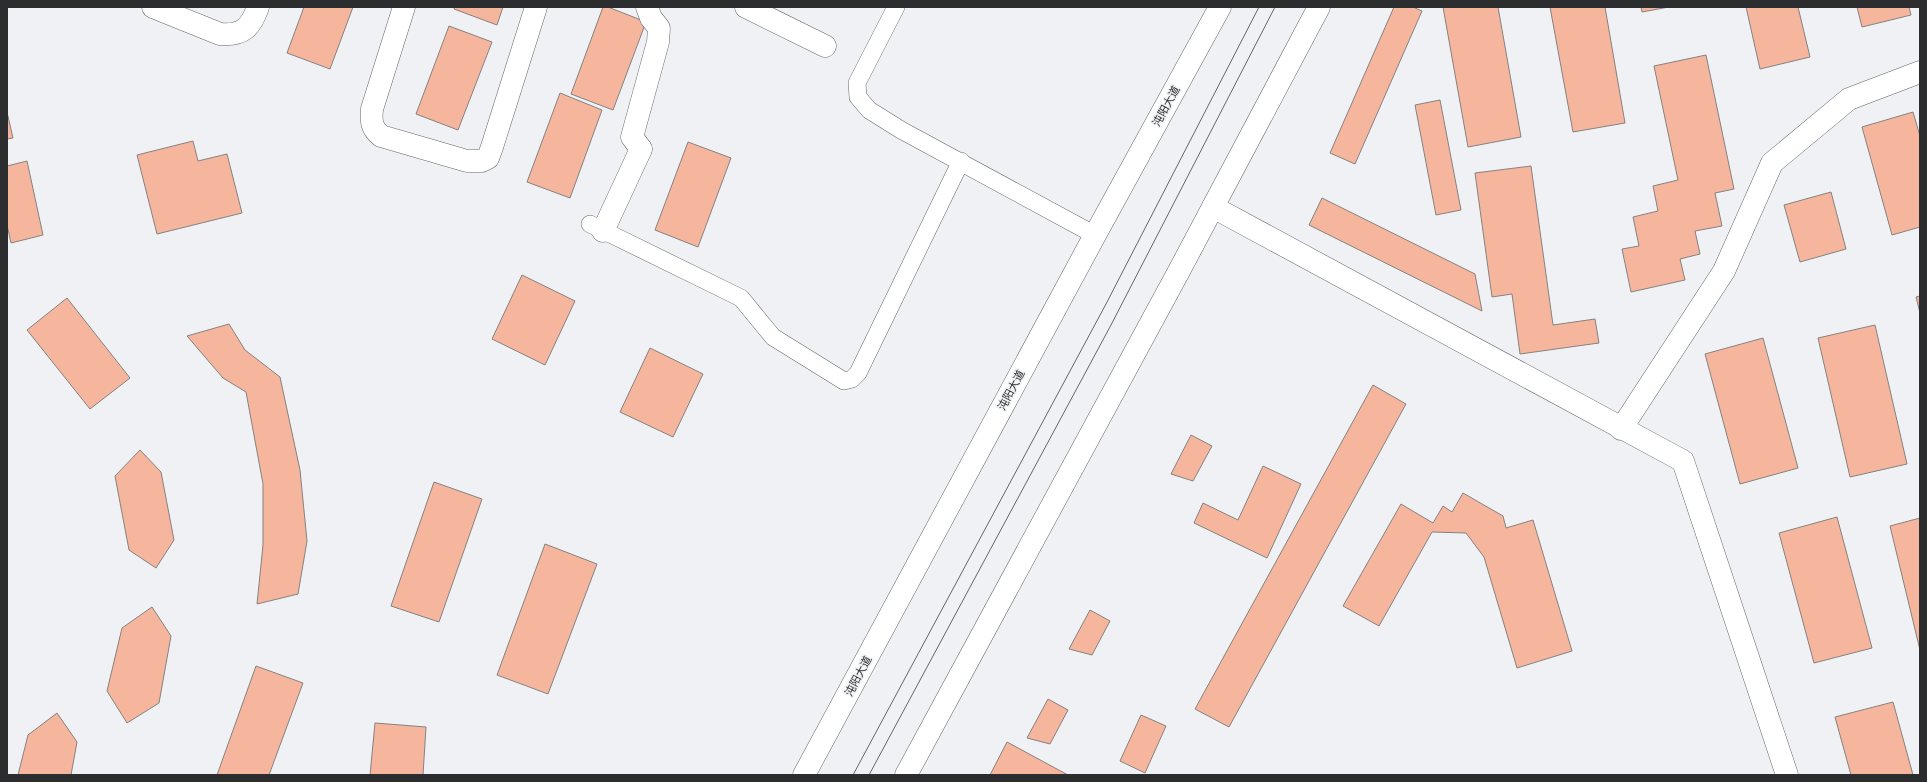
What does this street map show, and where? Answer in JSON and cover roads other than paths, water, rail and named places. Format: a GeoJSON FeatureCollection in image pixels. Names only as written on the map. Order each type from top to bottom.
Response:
{"type":"FeatureCollection","features":[{"type":"Feature","properties":{"kind":"street"},"geometry":{"type":"LineString","coordinates":[[153,7],[220,34],[229,34],[246,29],[252,22],[258,7]]}},
{"type":"Feature","properties":{"kind":"street"},"geometry":{"type":"LineString","coordinates":[[404,7],[372,109],[371,122],[374,131],[381,136],[467,161],[482,161],[488,158],[492,147],[536,7]]}},
{"type":"Feature","properties":{"kind":"street"},"geometry":{"type":"LineString","coordinates":[[597,228],[641,148],[632,137],[658,42],[659,28],[651,18],[647,7]]}},
{"type":"Feature","properties":{"kind":"street"},"geometry":{"type":"LineString","coordinates":[[746,7],[825,46]]}},
{"type":"Feature","properties":{"kind":"street","name":"沌阳大道"},"geometry":{"type":"LineString","coordinates":[[804,775],[1095,235],[1220,7]]}},
{"type":"Feature","properties":{"kind":"street"},"geometry":{"type":"LineString","coordinates":[[906,775],[1213,207],[1319,7]]}},
{"type":"Feature","properties":{"kind":"street"},"geometry":{"type":"LineString","coordinates":[[1621,429],[1724,271],[1772,163],[1849,99],[1920,72]]}},
{"type":"Feature","properties":{"kind":"street"},"geometry":{"type":"LineString","coordinates":[[1213,207],[1621,429],[1683,461],[1787,775]]}},
{"type":"Feature","properties":{"kind":"lane"},"geometry":{"type":"LineString","coordinates":[[896,7],[857,83],[858,97],[869,110],[901,130],[961,161],[1095,235]]}},
{"type":"Feature","properties":{"kind":"lane"},"geometry":{"type":"LineString","coordinates":[[597,228],[741,298],[773,337],[844,381],[852,379],[858,373],[961,161]]}},
{"type":"Feature","properties":{"kind":"tram line"},"geometry":{"type":"LineString","coordinates":[[853,775],[1106,304],[1259,7]]}},
{"type":"Feature","properties":{"kind":"tram line"},"geometry":{"type":"LineString","coordinates":[[869,775],[1111,325],[1275,7]]}}]}
